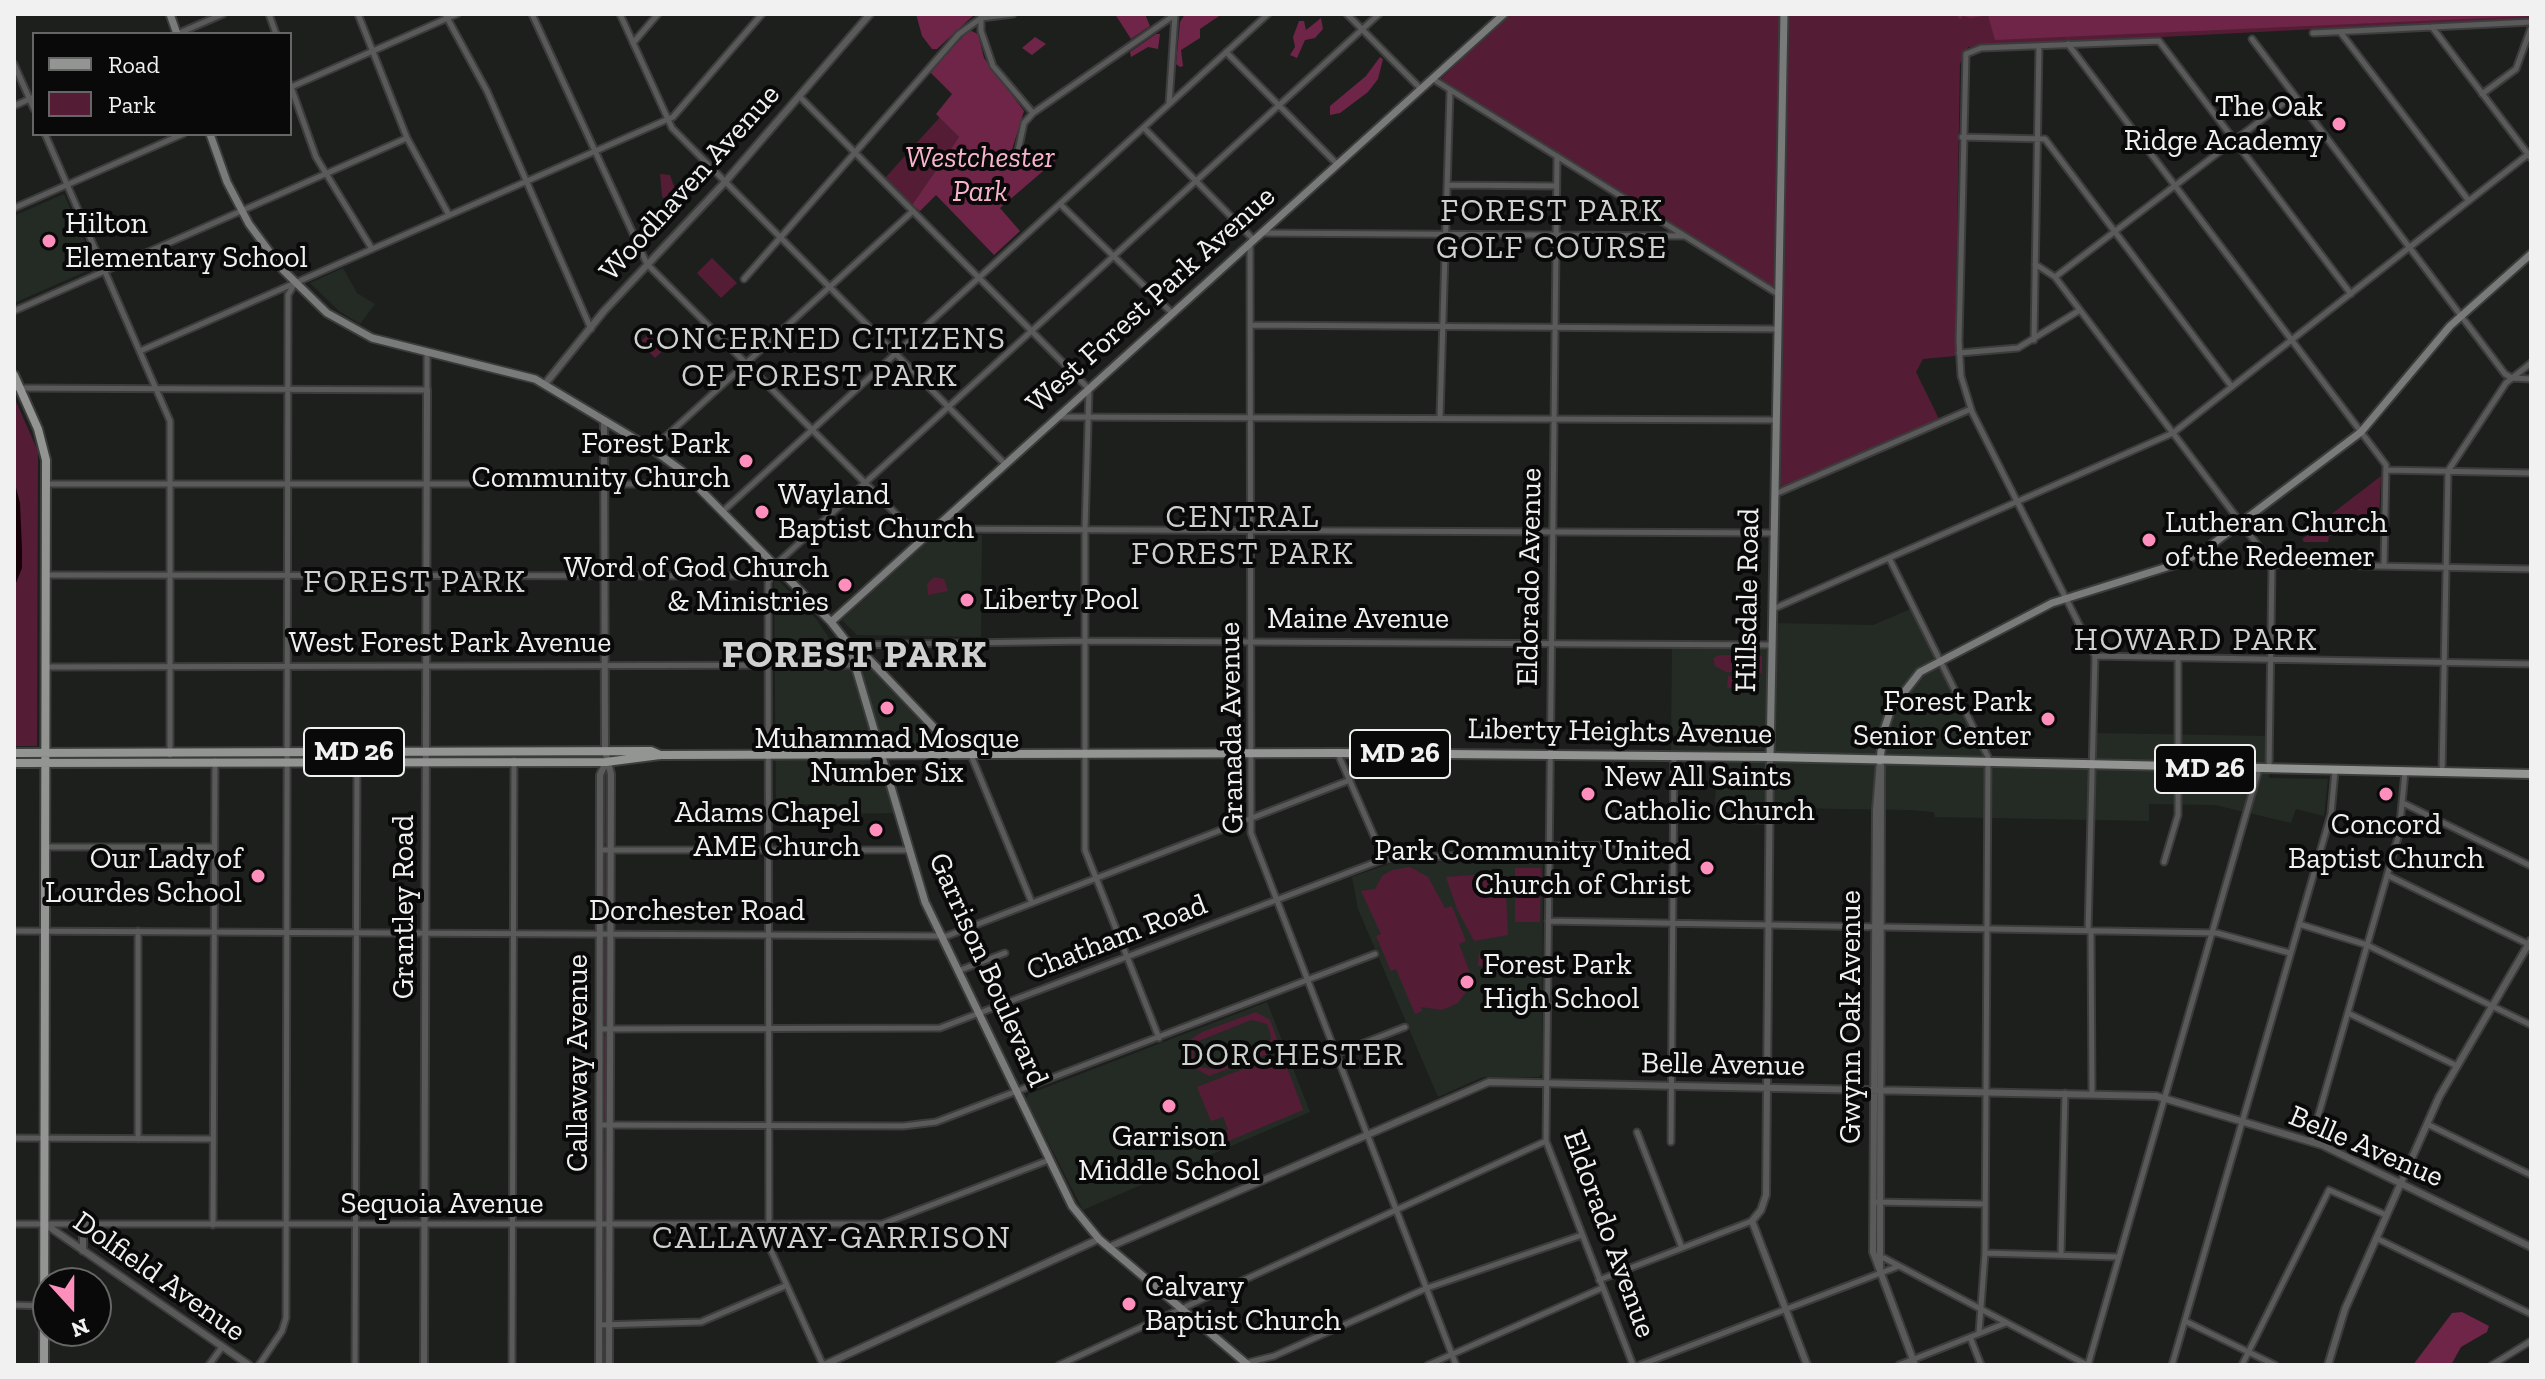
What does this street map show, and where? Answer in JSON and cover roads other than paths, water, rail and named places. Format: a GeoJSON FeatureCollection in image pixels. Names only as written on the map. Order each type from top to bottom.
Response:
{"type":"FeatureCollection","features":[{"type":"Feature","properties":{"kind":"main road","name":"West Forest Park Avenue"},"geometry":{"type":"LineString","coordinates":[[831,622],[1504,14]]}},
{"type":"Feature","properties":{"kind":"main road","name":"Hillsdale Road"},"geometry":{"type":"LineString","coordinates":[[1770,757],[1784,14]]}},
{"type":"Feature","properties":{"kind":"main road","name":"Garrison Boulevard"},"geometry":{"type":"LineString","coordinates":[[211,136],[241,211],[295,283],[327,313],[351,329],[427,352],[512,372],[545,384],[652,449],[722,512],[831,622],[849,645],[925,902],[1076,1213],[1099,1239],[1243,1364]]}},
{"type":"Feature","properties":{"kind":"main road","name":"Gwynn Oak Avenue"},"geometry":{"type":"LineString","coordinates":[[1880,761],[1884,726],[1896,698],[1920,672],[1940,659],[2066,597],[2183,562],[2241,523],[2361,432],[2461,315],[2531,254]]}},
{"type":"Feature","properties":{"kind":"main road"},"geometry":{"type":"LineString","coordinates":[[14,375],[42,442],[46,484],[44,1267]]}},
{"type":"Feature","properties":{"kind":"main road"},"geometry":{"type":"LineString","coordinates":[[849,645],[864,654],[946,739],[970,754]]}},
{"type":"Feature","properties":{"kind":"main road","name":"Liberty Heights Avenue"},"geometry":{"type":"LineString","coordinates":[[14,763],[45,758],[170,752],[651,751],[660,755]]}},
{"type":"Feature","properties":{"kind":"main road","name":"Liberty Heights Avenue"},"geometry":{"type":"LineString","coordinates":[[14,753],[45,758],[170,763],[357,763],[606,762],[660,755],[1338,753],[1770,757],[2094,767],[2531,774]]}},
{"type":"Feature","properties":{"kind":"street"},"geometry":{"type":"LineString","coordinates":[[182,32],[223,14]]}},
{"type":"Feature","properties":{"kind":"street"},"geometry":{"type":"LineString","coordinates":[[358,14],[407,138],[449,215]]}},
{"type":"Feature","properties":{"kind":"street"},"geometry":{"type":"LineString","coordinates":[[292,85],[446,16],[457,14]]}},
{"type":"Feature","properties":{"kind":"street"},"geometry":{"type":"LineString","coordinates":[[532,14],[647,264],[922,540]]}},
{"type":"Feature","properties":{"kind":"street"},"geometry":{"type":"LineString","coordinates":[[620,14],[666,120],[1005,464]]}},
{"type":"Feature","properties":{"kind":"street"},"geometry":{"type":"LineString","coordinates":[[633,43],[658,14]]}},
{"type":"Feature","properties":{"kind":"street"},"geometry":{"type":"LineString","coordinates":[[140,351],[666,120],[762,14]]}},
{"type":"Feature","properties":{"kind":"street","name":"Woodhaven Avenue"},"geometry":{"type":"LineString","coordinates":[[545,384],[647,264],[725,182],[870,14]]}},
{"type":"Feature","properties":{"kind":"street"},"geometry":{"type":"LineString","coordinates":[[744,279],[950,43],[981,16],[1013,14]]}},
{"type":"Feature","properties":{"kind":"street"},"geometry":{"type":"LineString","coordinates":[[1169,104],[1176,14]]}},
{"type":"Feature","properties":{"kind":"street"},"geometry":{"type":"LineString","coordinates":[[1018,151],[1024,123],[1033,113],[1176,14]]}},
{"type":"Feature","properties":{"kind":"street"},"geometry":{"type":"LineString","coordinates":[[722,512],[1268,14]]}},
{"type":"Feature","properties":{"kind":"street"},"geometry":{"type":"LineString","coordinates":[[1347,14],[1420,88]]}},
{"type":"Feature","properties":{"kind":"street"},"geometry":{"type":"LineString","coordinates":[[45,575],[763,576],[1379,14]]}},
{"type":"Feature","properties":{"kind":"street"},"geometry":{"type":"LineString","coordinates":[[446,16],[483,84],[591,329]]}},
{"type":"Feature","properties":{"kind":"street"},"geometry":{"type":"LineString","coordinates":[[981,16],[984,44],[993,66],[1033,113]]}},
{"type":"Feature","properties":{"kind":"street"},"geometry":{"type":"LineString","coordinates":[[2313,33],[2531,25],[2516,69],[2482,94]]}},
{"type":"Feature","properties":{"kind":"street"},"geometry":{"type":"LineString","coordinates":[[1773,609],[2173,433],[2530,155],[2432,27]]}},
{"type":"Feature","properties":{"kind":"street"},"geometry":{"type":"LineString","coordinates":[[2341,32],[2469,201]]}},
{"type":"Feature","properties":{"kind":"street"},"geometry":{"type":"LineString","coordinates":[[2252,39],[2512,378],[2531,379]]}},
{"type":"Feature","properties":{"kind":"street"},"geometry":{"type":"LineString","coordinates":[[2092,1093],[2089,931],[2095,656],[1971,409],[1959,353],[1963,60],[1968,51],[1977,48],[2159,41],[2351,294]]}},
{"type":"Feature","properties":{"kind":"street"},"geometry":{"type":"LineString","coordinates":[[2068,44],[2386,465],[2384,566]]}},
{"type":"Feature","properties":{"kind":"street"},"geometry":{"type":"LineString","coordinates":[[2034,340],[2039,46]]}},
{"type":"Feature","properties":{"kind":"street"},"geometry":{"type":"LineString","coordinates":[[1226,52],[1337,164]]}},
{"type":"Feature","properties":{"kind":"street"},"geometry":{"type":"LineString","coordinates":[[14,64],[32,98],[14,106]]}},
{"type":"Feature","properties":{"kind":"street"},"geometry":{"type":"LineString","coordinates":[[1432,78],[1778,294]]}},
{"type":"Feature","properties":{"kind":"street"},"geometry":{"type":"LineString","coordinates":[[1440,416],[1450,90]]}},
{"type":"Feature","properties":{"kind":"street"},"geometry":{"type":"LineString","coordinates":[[292,92],[307,137],[325,174],[372,249]]}},
{"type":"Feature","properties":{"kind":"street"},"geometry":{"type":"LineString","coordinates":[[2055,277],[2294,95]]}},
{"type":"Feature","properties":{"kind":"street"},"geometry":{"type":"LineString","coordinates":[[799,96],[1089,389],[1085,529],[1085,850],[1159,1038]]}},
{"type":"Feature","properties":{"kind":"street"},"geometry":{"type":"LineString","coordinates":[[1144,128],[1252,242]]}},
{"type":"Feature","properties":{"kind":"street"},"geometry":{"type":"LineString","coordinates":[[46,136],[170,421],[170,763]]}},
{"type":"Feature","properties":{"kind":"street"},"geometry":{"type":"LineString","coordinates":[[14,208],[178,136]]}},
{"type":"Feature","properties":{"kind":"street"},"geometry":{"type":"LineString","coordinates":[[1962,137],[2045,139],[2232,387]]}},
{"type":"Feature","properties":{"kind":"street"},"geometry":{"type":"LineString","coordinates":[[14,311],[407,138]]}},
{"type":"Feature","properties":{"kind":"street","name":"Eldorado Avenue"},"geometry":{"type":"LineString","coordinates":[[1557,156],[1546,1141],[1633,1365]]}},
{"type":"Feature","properties":{"kind":"street"},"geometry":{"type":"LineString","coordinates":[[1447,185],[1556,186]]}},
{"type":"Feature","properties":{"kind":"street"},"geometry":{"type":"LineString","coordinates":[[1060,204],[1173,314]]}},
{"type":"Feature","properties":{"kind":"street"},"geometry":{"type":"LineString","coordinates":[[652,449],[913,211]]}},
{"type":"Feature","properties":{"kind":"street"},"geometry":{"type":"LineString","coordinates":[[1261,233],[1684,236]]}},
{"type":"Feature","properties":{"kind":"street","name":"Granada Avenue"},"geometry":{"type":"LineString","coordinates":[[1252,242],[1251,833],[1456,1365]]}},
{"type":"Feature","properties":{"kind":"street"},"geometry":{"type":"LineString","coordinates":[[1880,1259],[2088,1365],[2210,933],[2264,770],[2272,564],[2055,277],[2035,264]]}},
{"type":"Feature","properties":{"kind":"street"},"geometry":{"type":"LineString","coordinates":[[259,1365],[285,1325],[288,290],[295,283]]}},
{"type":"Feature","properties":{"kind":"street"},"geometry":{"type":"LineString","coordinates":[[1959,353],[2012,350],[2034,340],[2080,310]]}},
{"type":"Feature","properties":{"kind":"street"},"geometry":{"type":"LineString","coordinates":[[1250,325],[1777,329]]}},
{"type":"Feature","properties":{"kind":"street","name":"Grantley Road"},"geometry":{"type":"LineString","coordinates":[[424,1365],[427,352]]}},
{"type":"Feature","properties":{"kind":"street"},"geometry":{"type":"LineString","coordinates":[[2442,773],[2448,471],[2512,378],[2531,363]]}},
{"type":"Feature","properties":{"kind":"street"},"geometry":{"type":"LineString","coordinates":[[17,388],[427,390]]}},
{"type":"Feature","properties":{"kind":"street"},"geometry":{"type":"LineString","coordinates":[[1774,495],[1971,409]]}},
{"type":"Feature","properties":{"kind":"street"},"geometry":{"type":"LineString","coordinates":[[1058,417],[1440,416],[1775,420]]}},
{"type":"Feature","properties":{"kind":"street","name":"Callaway Avenue"},"geometry":{"type":"LineString","coordinates":[[604,420],[605,751],[611,774],[609,1365]]}},
{"type":"Feature","properties":{"kind":"street"},"geometry":{"type":"LineString","coordinates":[[2386,470],[2531,473]]}},
{"type":"Feature","properties":{"kind":"street"},"geometry":{"type":"LineString","coordinates":[[46,484],[693,484]]}},
{"type":"Feature","properties":{"kind":"street"},"geometry":{"type":"LineString","coordinates":[[934,529],[1774,533]]}},
{"type":"Feature","properties":{"kind":"street"},"geometry":{"type":"LineString","coordinates":[[1889,558],[1987,755],[1985,1253],[1979,1333]]}},
{"type":"Feature","properties":{"kind":"street"},"geometry":{"type":"LineString","coordinates":[[774,564],[768,583],[768,1224],[771,1255],[785,1286],[824,1365],[1099,1239]]}},
{"type":"Feature","properties":{"kind":"street"},"geometry":{"type":"LineString","coordinates":[[2272,564],[2531,569]]}},
{"type":"Feature","properties":{"kind":"street","name":"Maine Avenue"},"geometry":{"type":"LineString","coordinates":[[849,645],[1086,641],[1772,645]]}},
{"type":"Feature","properties":{"kind":"street"},"geometry":{"type":"LineString","coordinates":[[2095,656],[2531,664]]}},
{"type":"Feature","properties":{"kind":"street"},"geometry":{"type":"LineString","coordinates":[[2164,862],[2176,831],[2178,657]]}},
{"type":"Feature","properties":{"kind":"street","name":"West Forest Park Avenue"},"geometry":{"type":"LineString","coordinates":[[45,667],[854,665]]}},
{"type":"Feature","properties":{"kind":"street"},"geometry":{"type":"LineString","coordinates":[[512,1365],[514,751]]}},
{"type":"Feature","properties":{"kind":"street"},"geometry":{"type":"LineString","coordinates":[[213,1225],[215,752]]}},
{"type":"Feature","properties":{"kind":"street"},"geometry":{"type":"LineString","coordinates":[[355,1365],[357,752]]}},
{"type":"Feature","properties":{"kind":"street"},"geometry":{"type":"LineString","coordinates":[[1338,753],[1384,859]]}},
{"type":"Feature","properties":{"kind":"street"},"geometry":{"type":"LineString","coordinates":[[970,754],[1032,903]]}},
{"type":"Feature","properties":{"kind":"street"},"geometry":{"type":"LineString","coordinates":[[1671,1142],[1674,756]]}},
{"type":"Feature","properties":{"kind":"street","name":"Hillsdale Road"},"geometry":{"type":"LineString","coordinates":[[1752,1221],[1761,1210],[1766,1195],[1770,757]]}},
{"type":"Feature","properties":{"kind":"street","name":"Gwynn Oak Avenue"},"geometry":{"type":"LineString","coordinates":[[1880,761],[1873,1252],[1914,1362]]}},
{"type":"Feature","properties":{"kind":"street","name":"Callaway Avenue"},"geometry":{"type":"LineString","coordinates":[[599,1365],[600,775],[606,762]]}},
{"type":"Feature","properties":{"kind":"street"},"geometry":{"type":"LineString","coordinates":[[2172,1365],[2331,814],[2335,771]]}},
{"type":"Feature","properties":{"kind":"street"},"geometry":{"type":"LineString","coordinates":[[2311,1141],[2387,875],[2405,804],[2405,772]]}},
{"type":"Feature","properties":{"kind":"street","name":"Dorchester Road"},"geometry":{"type":"LineString","coordinates":[[14,931],[940,936],[1350,780]]}},
{"type":"Feature","properties":{"kind":"street"},"geometry":{"type":"LineString","coordinates":[[2405,804],[2531,866]]}},
{"type":"Feature","properties":{"kind":"street","name":"Chatham Road"},"geometry":{"type":"LineString","coordinates":[[601,1029],[929,1029],[979,1015],[1384,859],[1618,845]]}},
{"type":"Feature","properties":{"kind":"street"},"geometry":{"type":"LineString","coordinates":[[45,847],[214,847]]}},
{"type":"Feature","properties":{"kind":"street"},"geometry":{"type":"LineString","coordinates":[[601,850],[908,850]]}},
{"type":"Feature","properties":{"kind":"street"},"geometry":{"type":"LineString","coordinates":[[2328,1365],[2345,1309],[2455,1065],[2530,943],[2387,875]]}},
{"type":"Feature","properties":{"kind":"street"},"geometry":{"type":"LineString","coordinates":[[1548,921],[2210,933],[2290,953]]}},
{"type":"Feature","properties":{"kind":"street"},"geometry":{"type":"LineString","coordinates":[[2299,924],[2367,945],[2531,1025]]}},
{"type":"Feature","properties":{"kind":"street"},"geometry":{"type":"LineString","coordinates":[[138,931],[138,1139]]}},
{"type":"Feature","properties":{"kind":"street"},"geometry":{"type":"LineString","coordinates":[[958,971],[1005,953]]}},
{"type":"Feature","properties":{"kind":"street"},"geometry":{"type":"LineString","coordinates":[[600,1125],[926,1124],[1016,1093],[1375,954]]}},
{"type":"Feature","properties":{"kind":"street"},"geometry":{"type":"LineString","coordinates":[[1547,1005],[1619,1004]]}},
{"type":"Feature","properties":{"kind":"street"},"geometry":{"type":"LineString","coordinates":[[2348,1013],[2455,1065]]}},
{"type":"Feature","properties":{"kind":"street"},"geometry":{"type":"LineString","coordinates":[[1336,1054],[1405,1027]]}},
{"type":"Feature","properties":{"kind":"street","name":"Belle Avenue"},"geometry":{"type":"LineString","coordinates":[[1109,1247],[1485,1082],[2065,1092],[2164,1098],[2311,1141],[2531,1247]]}},
{"type":"Feature","properties":{"kind":"street"},"geometry":{"type":"LineString","coordinates":[[2061,1255],[2065,1092]]}},
{"type":"Feature","properties":{"kind":"street"},"geometry":{"type":"LineString","coordinates":[[2427,1124],[2531,1175]]}},
{"type":"Feature","properties":{"kind":"street"},"geometry":{"type":"LineString","coordinates":[[1637,1132],[1682,1248]]}},
{"type":"Feature","properties":{"kind":"street"},"geometry":{"type":"LineString","coordinates":[[14,1138],[213,1139]]}},
{"type":"Feature","properties":{"kind":"street"},"geometry":{"type":"LineString","coordinates":[[1059,1365],[1546,1141]]}},
{"type":"Feature","properties":{"kind":"street","name":"Sequoia Avenue"},"geometry":{"type":"LineString","coordinates":[[14,1224],[882,1224],[1049,1160]]}},
{"type":"Feature","properties":{"kind":"street"},"geometry":{"type":"LineString","coordinates":[[2242,1365],[2329,1190],[2386,1215]]}},
{"type":"Feature","properties":{"kind":"street"},"geometry":{"type":"LineString","coordinates":[[1876,1202],[1985,1204]]}},
{"type":"Feature","properties":{"kind":"street","name":"Gwynn Oak Avenue"},"geometry":{"type":"LineString","coordinates":[[1876,1202],[1880,1273]]}},
{"type":"Feature","properties":{"kind":"street"},"geometry":{"type":"LineString","coordinates":[[1599,1280],[1752,1221],[1807,1365]]}},
{"type":"Feature","properties":{"kind":"street","name":"Dolfield Avenue"},"geometry":{"type":"LineString","coordinates":[[45,1224],[249,1365]]}},
{"type":"Feature","properties":{"kind":"street"},"geometry":{"type":"LineString","coordinates":[[83,1225],[83,1251]]}},
{"type":"Feature","properties":{"kind":"street"},"geometry":{"type":"LineString","coordinates":[[1243,1364],[1274,1356],[1427,1288],[1582,1235]]}},
{"type":"Feature","properties":{"kind":"street"},"geometry":{"type":"LineString","coordinates":[[2376,1238],[2531,1314]]}},
{"type":"Feature","properties":{"kind":"street"},"geometry":{"type":"LineString","coordinates":[[1985,1253],[2118,1257]]}},
{"type":"Feature","properties":{"kind":"street"},"geometry":{"type":"LineString","coordinates":[[1640,1365],[1899,1266]]}},
{"type":"Feature","properties":{"kind":"street"},"geometry":{"type":"LineString","coordinates":[[600,1325],[701,1322],[785,1286]]}},
{"type":"Feature","properties":{"kind":"street"},"geometry":{"type":"LineString","coordinates":[[1428,1365],[1602,1288]]}},
{"type":"Feature","properties":{"kind":"street"},"geometry":{"type":"LineString","coordinates":[[2185,1321],[2275,1365]]}},
{"type":"Feature","properties":{"kind":"street"},"geometry":{"type":"LineString","coordinates":[[1899,1365],[1914,1362],[2007,1323]]}},
{"type":"Feature","properties":{"kind":"street"},"geometry":{"type":"LineString","coordinates":[[1970,1337],[1981,1365]]}},
{"type":"Feature","properties":{"kind":"street"},"geometry":{"type":"LineString","coordinates":[[2492,1365],[2531,1341]]}},
{"type":"Feature","properties":{"kind":"street"},"geometry":{"type":"LineString","coordinates":[[209,1365],[222,1347]]}},
{"type":"Feature","properties":{"kind":"place","name":"The Oak Ridge Academy"},"geometry":{"type":"Point","coordinates":[2339,124]}},
{"type":"Feature","properties":{"kind":"place","name":"Hilton Elementary School"},"geometry":{"type":"Point","coordinates":[49,241]}},
{"type":"Feature","properties":{"kind":"place","name":"Forest Park Community Church"},"geometry":{"type":"Point","coordinates":[746,461]}},
{"type":"Feature","properties":{"kind":"place","name":"Wayland Baptist Church"},"geometry":{"type":"Point","coordinates":[762,512]}},
{"type":"Feature","properties":{"kind":"place","name":"Lutheran Church of the Redeemer"},"geometry":{"type":"Point","coordinates":[2149,540]}},
{"type":"Feature","properties":{"kind":"place","name":"Word of God Church & Ministries"},"geometry":{"type":"Point","coordinates":[845,585]}},
{"type":"Feature","properties":{"kind":"place","name":"Liberty Pool"},"geometry":{"type":"Point","coordinates":[967,600]}},
{"type":"Feature","properties":{"kind":"place","name":"Muhammad Mosque Number Six"},"geometry":{"type":"Point","coordinates":[887,708]}},
{"type":"Feature","properties":{"kind":"place","name":"Forest Park Senior Center"},"geometry":{"type":"Point","coordinates":[2048,719]}},
{"type":"Feature","properties":{"kind":"place","name":"New All Saints Catholic Church"},"geometry":{"type":"Point","coordinates":[1588,794]}},
{"type":"Feature","properties":{"kind":"place","name":"Concord Baptist Church"},"geometry":{"type":"Point","coordinates":[2386,794]}},
{"type":"Feature","properties":{"kind":"place","name":"Adams Chapel AME Church"},"geometry":{"type":"Point","coordinates":[876,830]}},
{"type":"Feature","properties":{"kind":"place","name":"Park Community United Church of Christ"},"geometry":{"type":"Point","coordinates":[1707,868]}},
{"type":"Feature","properties":{"kind":"place","name":"Our Lady of Lourdes School"},"geometry":{"type":"Point","coordinates":[258,876]}},
{"type":"Feature","properties":{"kind":"place","name":"Forest Park High School"},"geometry":{"type":"Point","coordinates":[1467,982]}},
{"type":"Feature","properties":{"kind":"place","name":"Garrison Middle School"},"geometry":{"type":"Point","coordinates":[1169,1106]}},
{"type":"Feature","properties":{"kind":"place","name":"Calvary Baptist Church"},"geometry":{"type":"Point","coordinates":[1129,1304]}},
{"type":"Feature","properties":{"kind":"district","name":"FOREST PARK GOLF COURSE"},"geometry":{"type":"Point","coordinates":[1552,230]}},
{"type":"Feature","properties":{"kind":"district","name":"CONCERNED CITIZENS OF FOREST PARK"},"geometry":{"type":"Point","coordinates":[820,358]}},
{"type":"Feature","properties":{"kind":"district","name":"CENTRAL FOREST PARK"},"geometry":{"type":"Point","coordinates":[1243,536]}},
{"type":"Feature","properties":{"kind":"district","name":"FOREST PARK"},"geometry":{"type":"Point","coordinates":[415,583]}},
{"type":"Feature","properties":{"kind":"district","name":"HOWARD PARK"},"geometry":{"type":"Point","coordinates":[2196,641]}},
{"type":"Feature","properties":{"kind":"district","name":"FOREST PARK"},"geometry":{"type":"Point","coordinates":[855,656]}},
{"type":"Feature","properties":{"kind":"district","name":"DORCHESTER"},"geometry":{"type":"Point","coordinates":[1293,1056]}},
{"type":"Feature","properties":{"kind":"district","name":"CALLAWAY-GARRISON"},"geometry":{"type":"Point","coordinates":[832,1239]}},
{"type":"Feature","properties":{"kind":"park label","name":"Westchester Park"},"geometry":{"type":"Point","coordinates":[980,175]}}]}
